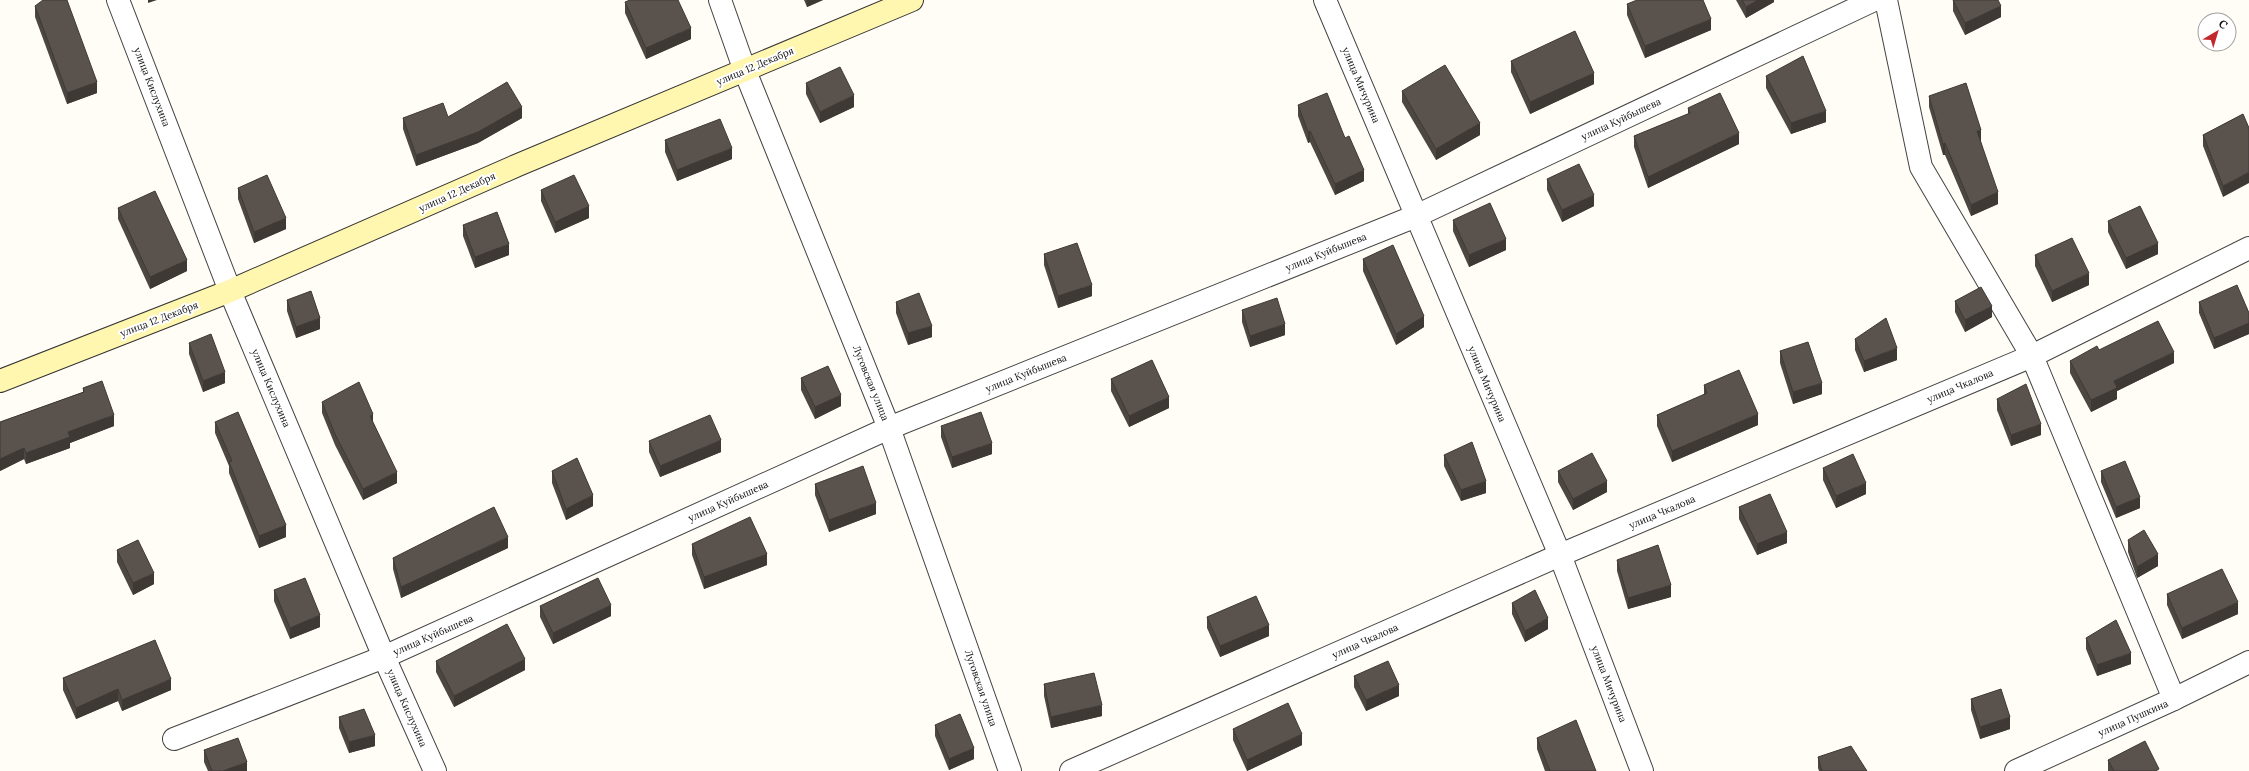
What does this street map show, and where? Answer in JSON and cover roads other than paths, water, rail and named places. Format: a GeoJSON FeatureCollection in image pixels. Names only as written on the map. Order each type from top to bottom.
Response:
{"type":"FeatureCollection","features":[{"type":"Feature","properties":{"kind":"street","name":"улица Кислухина"},"geometry":{"type":"LineString","coordinates":[[118,0],[230,291],[384,657],[435,771]]}},
{"type":"Feature","properties":{"kind":"street","name":"Луговская улица"},"geometry":{"type":"LineString","coordinates":[[720,0],[745,71],[889,428],[1010,771]]}},
{"type":"Feature","properties":{"kind":"street","name":"улица 12 Декабря"},"geometry":{"type":"LineString","coordinates":[[0,381],[230,291],[518,165],[912,0]]}},
{"type":"Feature","properties":{"kind":"street","name":"улица Мичурина"},"geometry":{"type":"LineString","coordinates":[[1325,0],[1560,555],[1642,771]]}},
{"type":"Feature","properties":{"kind":"street","name":"улица Куйбышева"},"geometry":{"type":"LineString","coordinates":[[174,739],[384,657],[889,428],[1416,216],[1874,0]]}},
{"type":"Feature","properties":{"kind":"street"},"geometry":{"type":"LineString","coordinates":[[1886,0],[1921,167],[2032,356],[2174,699]]}},
{"type":"Feature","properties":{"kind":"street","name":"улица Чкалова"},"geometry":{"type":"LineString","coordinates":[[1071,771],[1560,555],[2032,356],[2249,248]]}},
{"type":"Feature","properties":{"kind":"street","name":"улица Пушкина"},"geometry":{"type":"LineString","coordinates":[[2016,771],[2174,699],[2249,662]]}}]}
